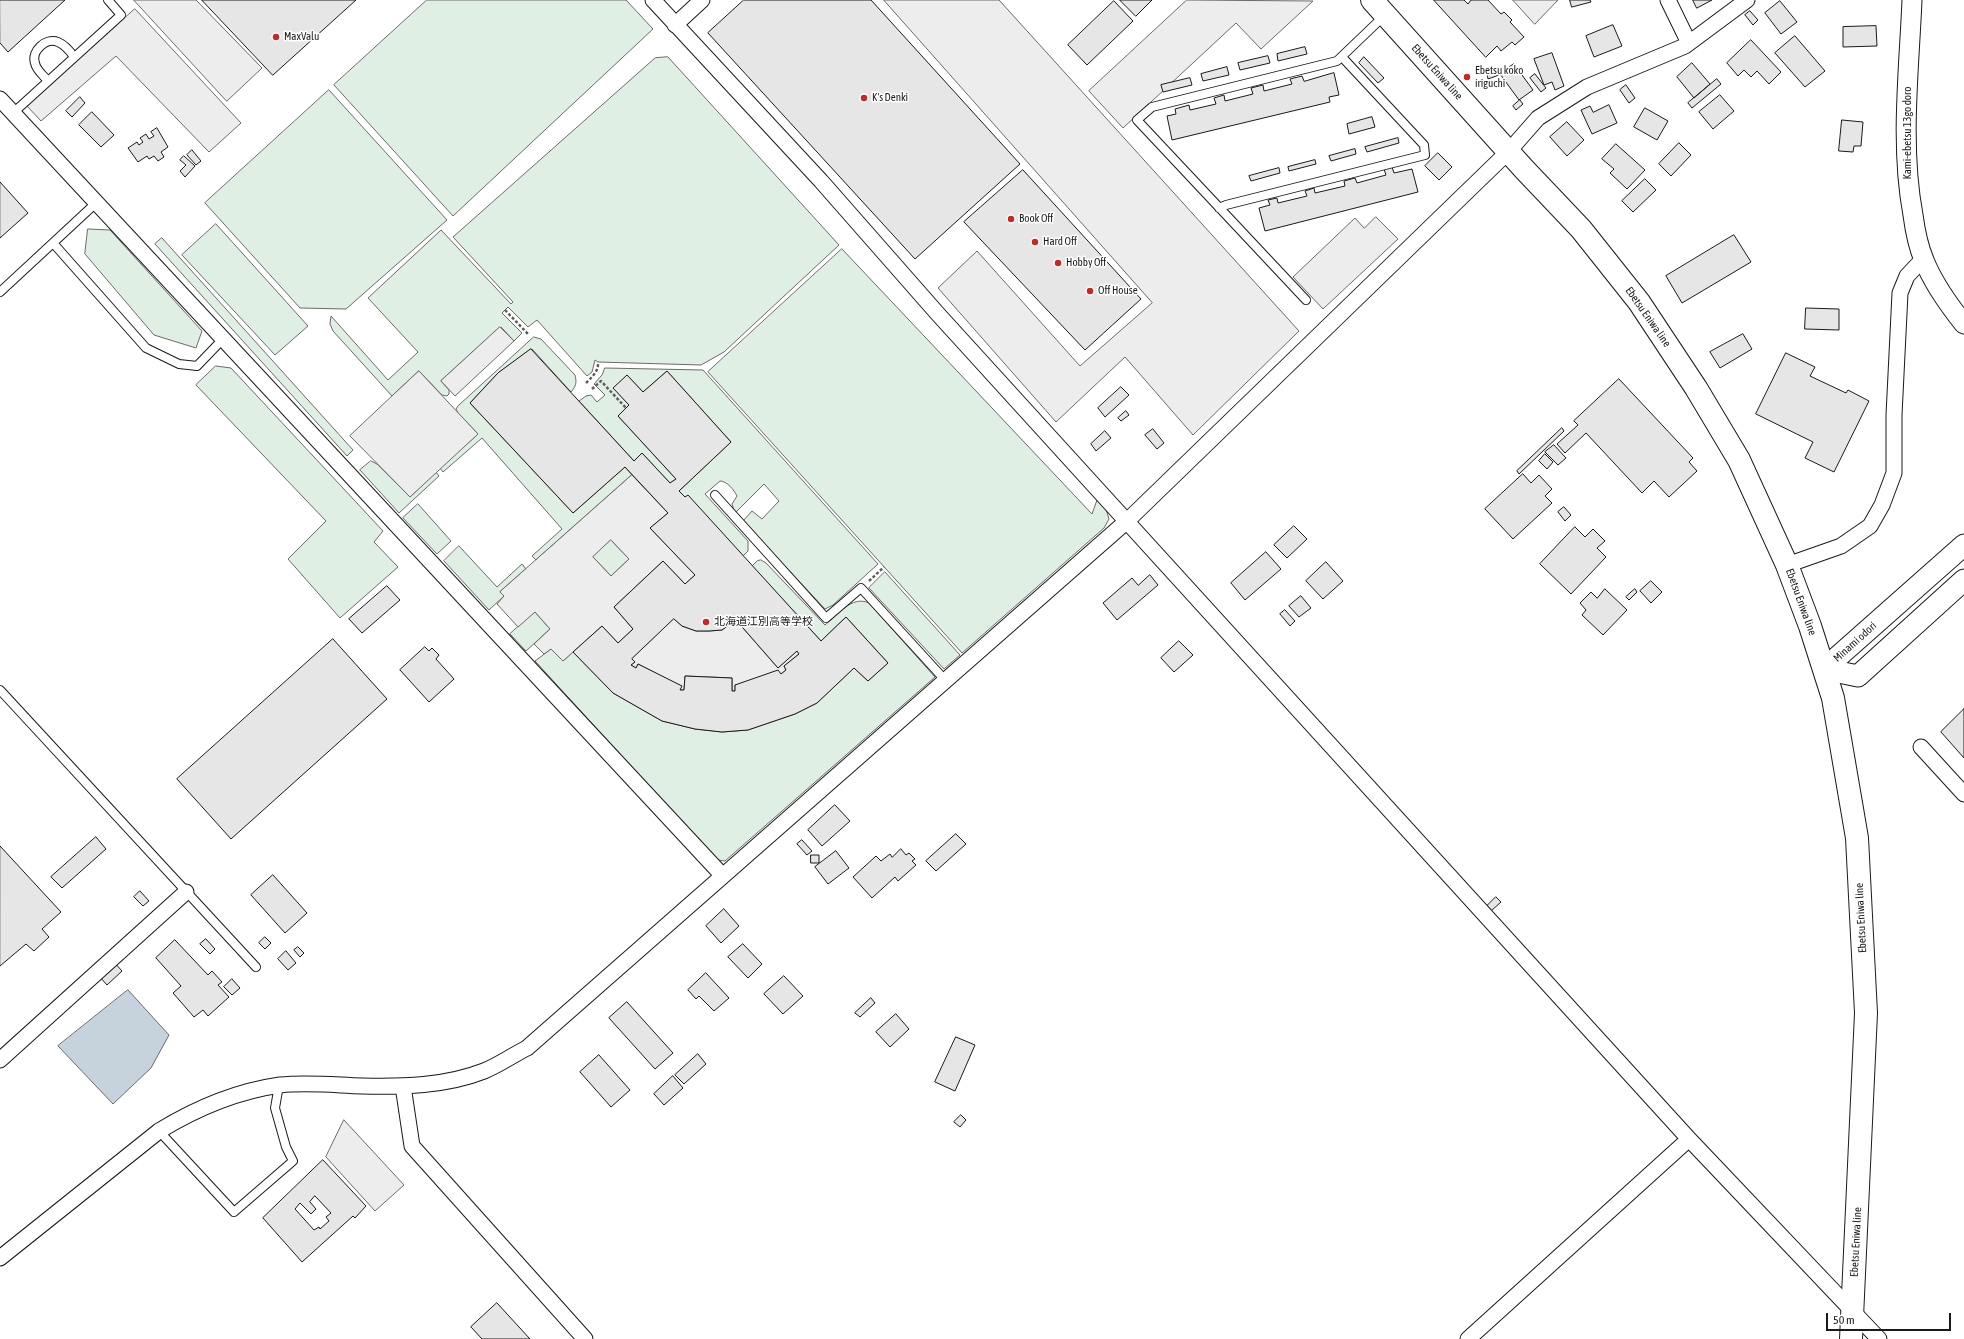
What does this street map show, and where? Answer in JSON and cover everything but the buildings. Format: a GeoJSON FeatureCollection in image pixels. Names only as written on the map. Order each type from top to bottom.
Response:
{"type":"FeatureCollection","features":[{"type":"Feature","properties":{"kind":"main road","name":"Ebetsu Eniwa line"},"geometry":{"type":"LineString","coordinates":[[1379,7],[1509,151],[1582,229],[1639,302],[1696,388],[1739,460],[1787,565],[1833,698],[1857,838],[1866,1013],[1852,1339]]}},
{"type":"Feature","properties":{"kind":"main road","name":"Minami odori"},"geometry":{"type":"LineString","coordinates":[[1824,670],[1964,545]]}},
{"type":"Feature","properties":{"kind":"main road","name":"Minami odori"},"geometry":{"type":"LineString","coordinates":[[1824,670],[1858,676],[1964,580]]}},
{"type":"Feature","properties":{"kind":"street"},"geometry":{"type":"LineString","coordinates":[[653,0],[821,182],[937,313],[1688,1139],[1853,1309],[1880,1339]]}},
{"type":"Feature","properties":{"kind":"street"},"geometry":{"type":"LineString","coordinates":[[675,25],[702,0]]}},
{"type":"Feature","properties":{"kind":"street"},"geometry":{"type":"LineString","coordinates":[[1668,0],[1689,43]]}},
{"type":"Feature","properties":{"kind":"street"},"geometry":{"type":"LineString","coordinates":[[0,1258],[159,1132],[181,1118],[220,1101],[279,1085],[311,1083],[403,1086],[436,1083],[484,1071],[527,1048],[722,875],[1127,521],[1509,151],[1538,118],[1587,87],[1689,43],[1747,0]]}},
{"type":"Feature","properties":{"kind":"street","name":"Kami-ebetsu 13go doro"},"geometry":{"type":"LineString","coordinates":[[1912,0],[1906,135],[1906,167],[1912,212],[1923,259],[1941,292],[1964,324]]}},
{"type":"Feature","properties":{"kind":"street"},"geometry":{"type":"LineString","coordinates":[[0,99],[722,875]]}},
{"type":"Feature","properties":{"kind":"street"},"geometry":{"type":"LineString","coordinates":[[1787,565],[1841,546],[1870,526],[1882,506],[1894,473],[1894,415],[1900,293],[1907,276],[1923,259]]}},
{"type":"Feature","properties":{"kind":"street"},"geometry":{"type":"LineString","coordinates":[[1922,747],[1964,794]]}},
{"type":"Feature","properties":{"kind":"street"},"geometry":{"type":"LineString","coordinates":[[0,1060],[186,892]]}},
{"type":"Feature","properties":{"kind":"street"},"geometry":{"type":"LineString","coordinates":[[403,1086],[412,1146],[584,1339]]}},
{"type":"Feature","properties":{"kind":"street"},"geometry":{"type":"LineString","coordinates":[[1468,1339],[1688,1139]]}},
{"type":"Feature","properties":{"kind":"lane"},"geometry":{"type":"LineString","coordinates":[[13,113],[121,15],[108,0]]}},
{"type":"Feature","properties":{"kind":"lane"},"geometry":{"type":"LineString","coordinates":[[1306,300],[1137,120],[1152,107],[1338,61],[1379,7]]}},
{"type":"Feature","properties":{"kind":"lane"},"geometry":{"type":"LineString","coordinates":[[48,81],[34,64],[34,56],[42,44],[57,42],[66,47],[74,57]]}},
{"type":"Feature","properties":{"kind":"lane"},"geometry":{"type":"LineString","coordinates":[[1219,208],[1425,155],[1424,146],[1342,57]]}},
{"type":"Feature","properties":{"kind":"lane"},"geometry":{"type":"LineString","coordinates":[[0,292],[96,203]]}},
{"type":"Feature","properties":{"kind":"lane"},"geometry":{"type":"LineString","coordinates":[[53,243],[146,348],[179,364],[197,366],[223,339]]}},
{"type":"Feature","properties":{"kind":"lane"},"geometry":{"type":"LineString","coordinates":[[715,495],[826,618],[861,588],[945,680]]}},
{"type":"Feature","properties":{"kind":"lane"},"geometry":{"type":"LineString","coordinates":[[0,690],[256,967]]}},
{"type":"Feature","properties":{"kind":"lane"},"geometry":{"type":"LineString","coordinates":[[159,1132],[234,1212],[293,1161],[286,1147],[275,1108],[279,1085]]}},
{"type":"Feature","properties":{"kind":"path"},"geometry":{"type":"LineString","coordinates":[[505,310],[529,335]]}},
{"type":"Feature","properties":{"kind":"path"},"geometry":{"type":"LineString","coordinates":[[586,383],[595,374],[598,362]]}},
{"type":"Feature","properties":{"kind":"path"},"geometry":{"type":"LineString","coordinates":[[592,389],[601,381],[626,408]]}},
{"type":"Feature","properties":{"kind":"path"},"geometry":{"type":"LineString","coordinates":[[861,588],[884,567]]}},
{"type":"Feature","properties":{"kind":"green space"},"geometry":{"type":"Polygon","coordinates":[[[427,0],[626,0],[653,29],[453,216],[334,85],[427,0]]]}},
{"type":"Feature","properties":{"kind":"green space"},"geometry":{"type":"Polygon","coordinates":[[[668,57],[839,245],[724,352],[701,365],[598,362],[595,360],[592,372],[587,376],[537,320],[528,327],[508,307],[502,313],[522,333],[514,341],[501,327],[441,381],[449,390],[449,394],[447,396],[442,395],[419,371],[392,396],[333,331],[330,324],[331,316],[388,380],[418,352],[368,298],[441,230],[511,304],[513,302],[453,237],[655,58],[668,57]]]}},
{"type":"Feature","properties":{"kind":"green space"},"geometry":{"type":"Polygon","coordinates":[[[329,90],[447,220],[346,309],[300,308],[205,203],[329,90]]]}},
{"type":"Feature","properties":{"kind":"green space"},"geometry":{"type":"Polygon","coordinates":[[[216,224],[308,326],[275,355],[182,255],[216,224]]]}},
{"type":"Feature","properties":{"kind":"green space"},"geometry":{"type":"Polygon","coordinates":[[[88,229],[110,230],[202,331],[196,348],[154,335],[85,254],[88,229]]]}},
{"type":"Feature","properties":{"kind":"green space"},"geometry":{"type":"Polygon","coordinates":[[[162,238],[353,450],[347,456],[155,244],[162,238]]]}},
{"type":"Feature","properties":{"kind":"green space"},"geometry":{"type":"Polygon","coordinates":[[[842,249],[1092,514],[1097,500],[1106,509],[1109,519],[1104,528],[962,653],[708,372],[842,249]]]}},
{"type":"Feature","properties":{"kind":"green space"},"geometry":{"type":"Polygon","coordinates":[[[534,337],[541,339],[575,375],[576,384],[571,392],[532,349],[498,373],[470,403],[573,513],[625,467],[632,475],[536,560],[532,556],[562,529],[482,438],[443,472],[440,468],[478,434],[458,413],[456,409],[458,406],[534,337]]]}},
{"type":"Feature","properties":{"kind":"green space"},"geometry":{"type":"Polygon","coordinates":[[[216,366],[231,368],[383,531],[374,542],[398,567],[340,618],[288,559],[326,521],[196,385],[216,366]]]}},
{"type":"Feature","properties":{"kind":"green space"},"geometry":{"type":"Polygon","coordinates":[[[605,368],[703,370],[878,564],[833,605],[825,609],[743,521],[752,511],[762,519],[779,501],[764,484],[735,513],[732,504],[737,496],[728,484],[720,481],[705,494],[748,541],[748,551],[743,556],[679,491],[731,442],[667,371],[643,392],[627,375],[614,388],[629,405],[618,416],[676,479],[670,483],[642,453],[634,461],[579,401],[586,396],[591,395],[597,402],[605,395],[594,384],[602,375],[605,368]]]}},
{"type":"Feature","properties":{"kind":"green space"},"geometry":{"type":"Polygon","coordinates":[[[371,461],[377,464],[410,497],[436,472],[439,476],[399,513],[360,470],[371,461]]]}},
{"type":"Feature","properties":{"kind":"green space"},"geometry":{"type":"Polygon","coordinates":[[[418,504],[451,541],[437,554],[403,518],[418,504]]]}},
{"type":"Feature","properties":{"kind":"green space"},"geometry":{"type":"Polygon","coordinates":[[[611,540],[629,559],[611,576],[593,557],[611,540]]]}},
{"type":"Feature","properties":{"kind":"green space"},"geometry":{"type":"Polygon","coordinates":[[[459,546],[497,587],[522,564],[526,569],[500,592],[504,596],[489,610],[444,561],[459,546]]]}},
{"type":"Feature","properties":{"kind":"green space"},"geometry":{"type":"Polygon","coordinates":[[[761,560],[766,563],[825,625],[845,607],[851,604],[863,601],[869,603],[935,677],[725,861],[717,860],[535,661],[551,649],[563,661],[573,652],[613,693],[662,721],[695,729],[722,732],[748,730],[795,714],[817,703],[854,668],[868,681],[888,663],[846,617],[821,641],[752,566],[757,561],[761,560]]]}},
{"type":"Feature","properties":{"kind":"green space"},"geometry":{"type":"Polygon","coordinates":[[[885,572],[960,655],[944,669],[869,588],[885,572]]]}},
{"type":"Feature","properties":{"kind":"green space"},"geometry":{"type":"Polygon","coordinates":[[[535,612],[550,629],[526,651],[510,634],[535,612]]]}},
{"type":"Feature","properties":{"kind":"shaded area"},"geometry":{"type":"Polygon","coordinates":[[[134,0],[196,0],[262,68],[227,101],[134,0]]]}},
{"type":"Feature","properties":{"kind":"shaded area"},"geometry":{"type":"Polygon","coordinates":[[[884,0],[999,0],[1299,331],[1193,435],[1125,357],[1056,422],[938,288],[977,251],[1080,366],[1152,303],[884,0]]]}},
{"type":"Feature","properties":{"kind":"shaded area"},"geometry":{"type":"Polygon","coordinates":[[[1187,0],[1313,1],[1261,49],[1236,23],[1123,128],[1089,91],[1187,0]]]}},
{"type":"Feature","properties":{"kind":"shaded area"},"geometry":{"type":"Polygon","coordinates":[[[1513,0],[1558,0],[1535,24],[1513,0]]]}},
{"type":"Feature","properties":{"kind":"shaded area"},"geometry":{"type":"Polygon","coordinates":[[[135,9],[241,123],[209,152],[116,56],[41,121],[27,106],[135,9]]]}},
{"type":"Feature","properties":{"kind":"shaded area"},"geometry":{"type":"Polygon","coordinates":[[[1376,217],[1398,239],[1323,309],[1293,277],[1355,218],[1364,228],[1376,217]]]}},
{"type":"Feature","properties":{"kind":"shaded area"},"geometry":{"type":"Polygon","coordinates":[[[500,327],[514,341],[455,396],[441,381],[500,327]]]}},
{"type":"Feature","properties":{"kind":"shaded area"},"geometry":{"type":"Polygon","coordinates":[[[419,371],[478,434],[410,497],[350,436],[419,371]]]}},
{"type":"Feature","properties":{"kind":"shaded area"},"geometry":{"type":"Polygon","coordinates":[[[632,475],[668,513],[650,528],[695,575],[685,584],[663,561],[614,607],[633,629],[618,643],[602,626],[563,661],[551,649],[544,654],[534,644],[550,629],[535,612],[518,627],[497,604],[504,596],[500,592],[632,475]],[[611,540],[593,557],[611,576],[629,559],[611,540]]]}},
{"type":"Feature","properties":{"kind":"shaded area"},"geometry":{"type":"Polygon","coordinates":[[[674,619],[682,626],[696,631],[722,630],[736,620],[778,668],[797,651],[799,654],[784,666],[786,670],[781,674],[735,685],[735,691],[732,691],[732,678],[685,676],[684,690],[680,690],[681,686],[638,664],[636,668],[631,665],[635,662],[632,659],[674,619]]]}},
{"type":"Feature","properties":{"kind":"shaded area"},"geometry":{"type":"Polygon","coordinates":[[[128,990],[169,1035],[151,1068],[113,1104],[58,1046],[128,990]]]}},
{"type":"Feature","properties":{"kind":"shaded area"},"geometry":{"type":"Polygon","coordinates":[[[344,1120],[404,1185],[375,1211],[326,1157],[344,1120]]]}},
{"type":"Feature","properties":{"kind":"place","name":"MaxValu"},"geometry":{"type":"Point","coordinates":[276,37]}},
{"type":"Feature","properties":{"kind":"place","name":"Ebetsu koko iriguchi"},"geometry":{"type":"Point","coordinates":[1467,77]}},
{"type":"Feature","properties":{"kind":"place","name":"K's Denki"},"geometry":{"type":"Point","coordinates":[864,98]}},
{"type":"Feature","properties":{"kind":"place","name":"Book Off"},"geometry":{"type":"Point","coordinates":[1011,219]}},
{"type":"Feature","properties":{"kind":"place","name":"Hard Off"},"geometry":{"type":"Point","coordinates":[1035,242]}},
{"type":"Feature","properties":{"kind":"place","name":"Hobby Off"},"geometry":{"type":"Point","coordinates":[1058,263]}},
{"type":"Feature","properties":{"kind":"place","name":"Off House"},"geometry":{"type":"Point","coordinates":[1090,291]}},
{"type":"Feature","properties":{"kind":"place","name":"北海道江別高等学校"},"geometry":{"type":"Point","coordinates":[706,622]}}]}
